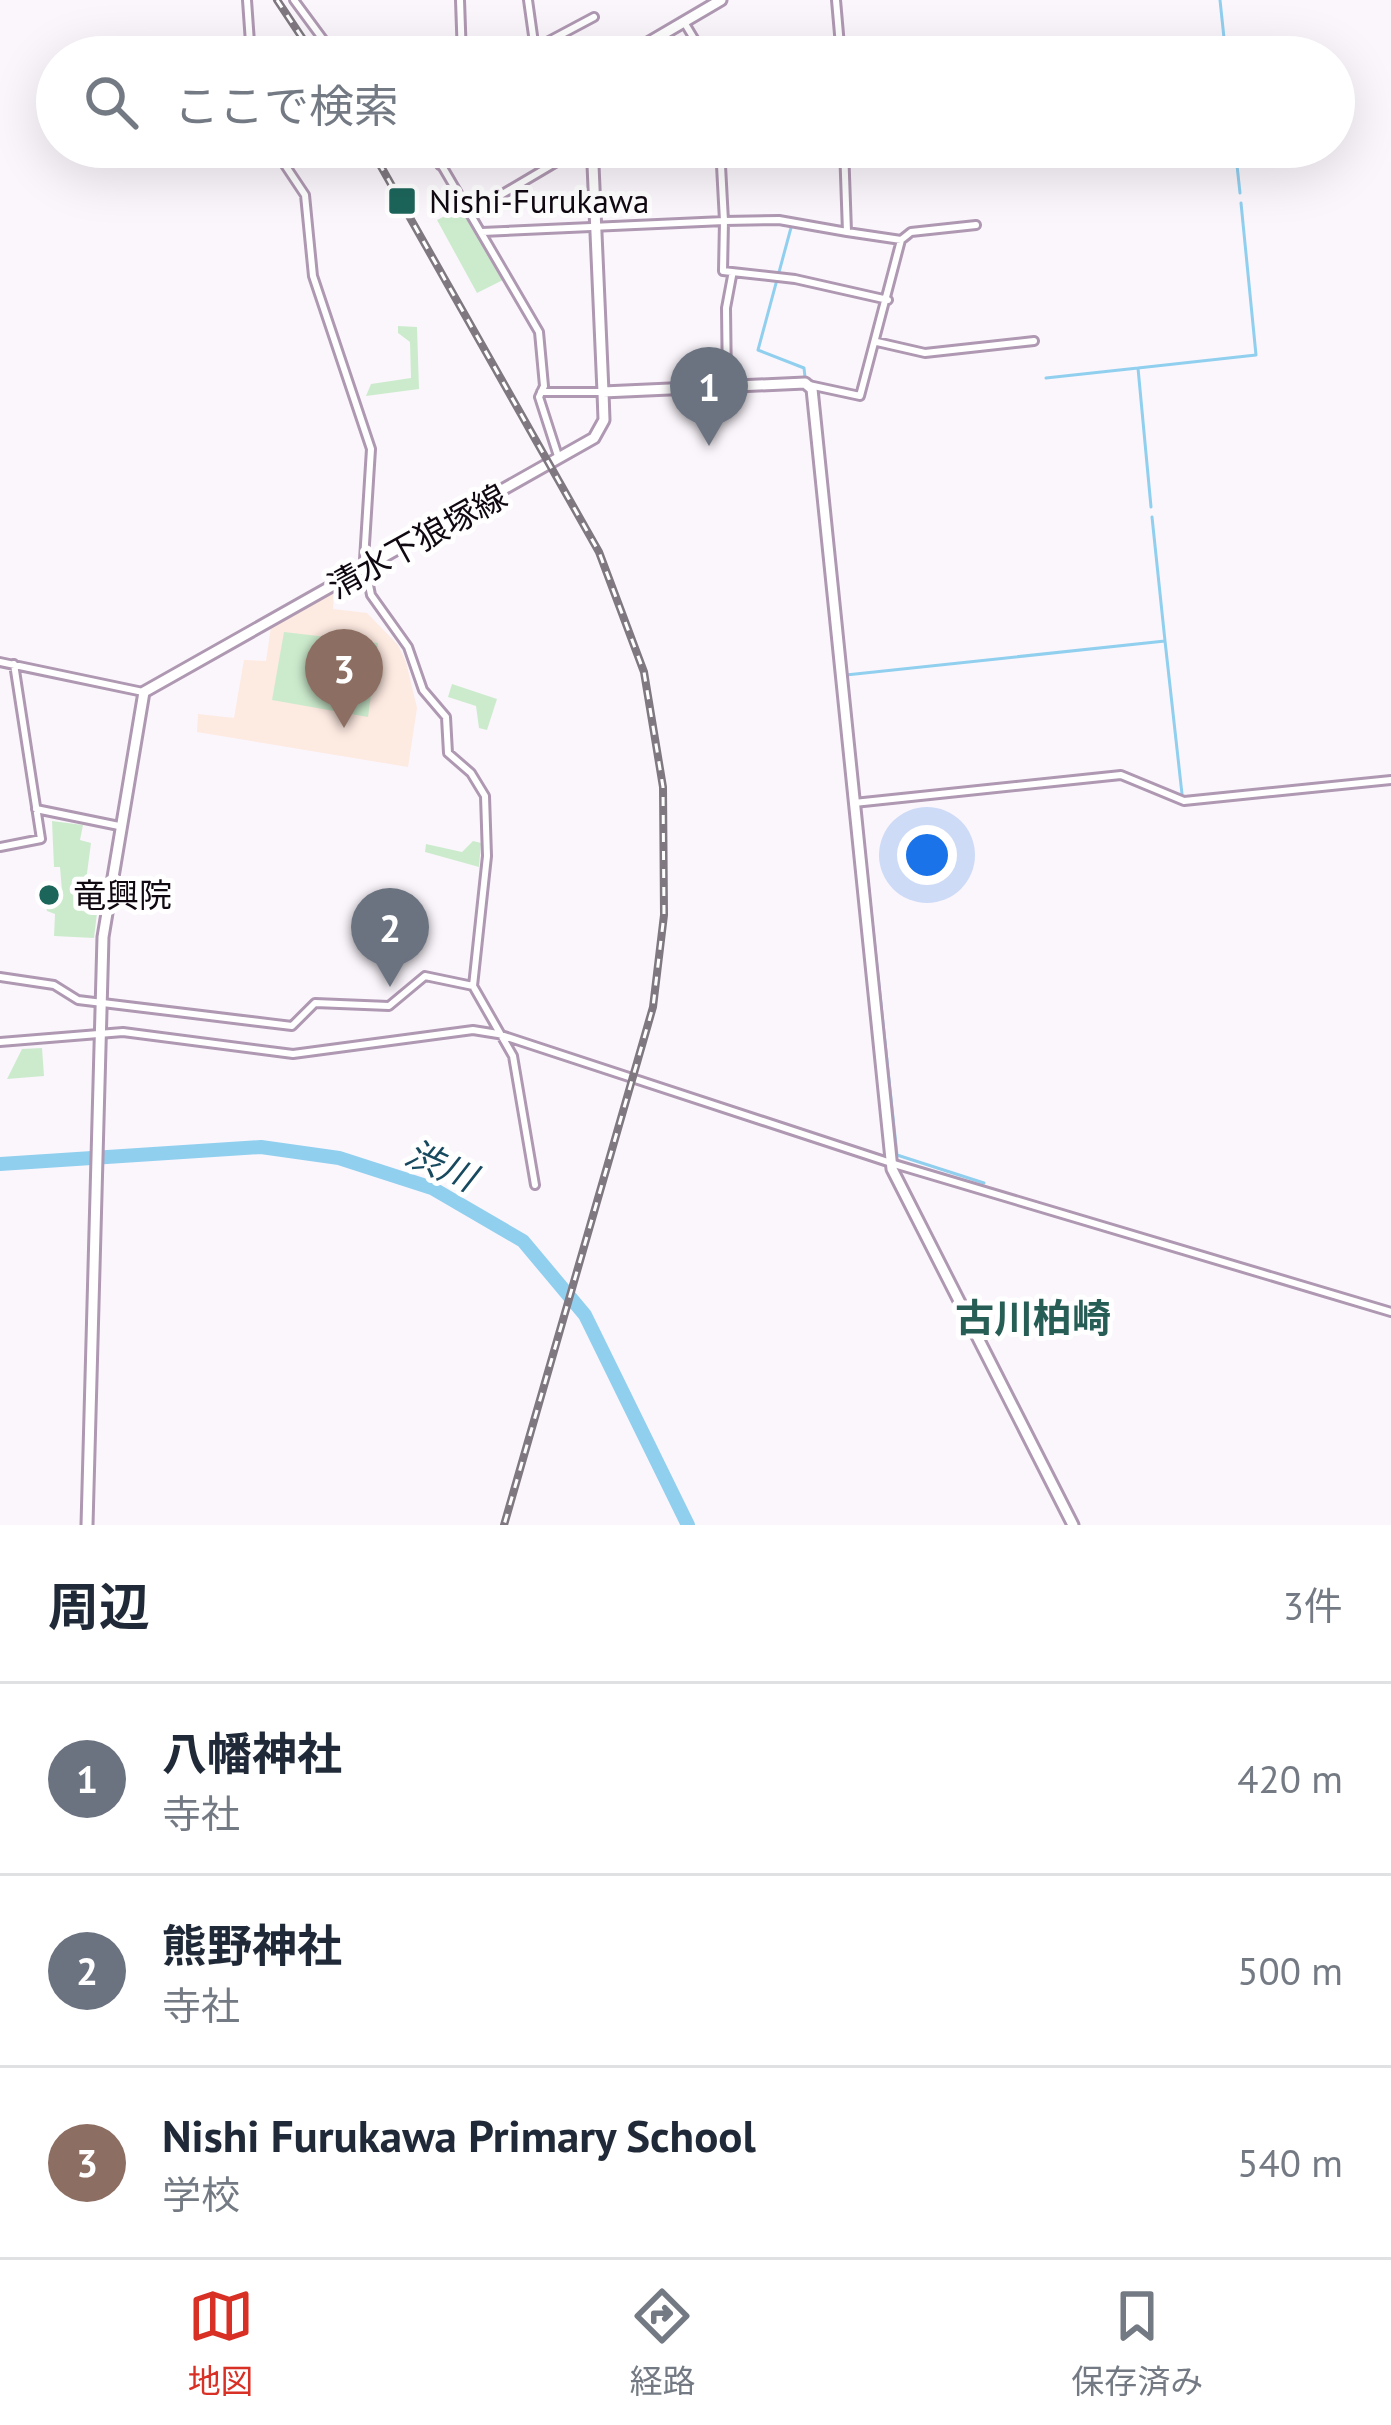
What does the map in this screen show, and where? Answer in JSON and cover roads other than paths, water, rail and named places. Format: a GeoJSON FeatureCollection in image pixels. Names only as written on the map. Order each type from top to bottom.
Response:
{"type":"FeatureCollection","features":[{"type":"Feature","properties":{"kind":"main road"},"geometry":{"type":"LineString","coordinates":[[660,36],[721,0]]}},
{"type":"Feature","properties":{"kind":"main road","name":"清水下狼塚線"},"geometry":{"type":"LineString","coordinates":[[144,692],[560,460],[599,432],[603,392],[593,168]]}},
{"type":"Feature","properties":{"kind":"main road"},"geometry":{"type":"LineString","coordinates":[[603,392],[809,385],[891,1163],[1073,1525]]}},
{"type":"Feature","properties":{"kind":"main road"},"geometry":{"type":"LineString","coordinates":[[86,1525],[103,938],[144,692]]}},
{"type":"Feature","properties":{"kind":"street"},"geometry":{"type":"LineString","coordinates":[[247,0],[250,36]]}},
{"type":"Feature","properties":{"kind":"street"},"geometry":{"type":"LineString","coordinates":[[295,0],[320,36]]}},
{"type":"Feature","properties":{"kind":"street"},"geometry":{"type":"LineString","coordinates":[[460,0],[461,36]]}},
{"type":"Feature","properties":{"kind":"street"},"geometry":{"type":"LineString","coordinates":[[528,0],[532,36]]}},
{"type":"Feature","properties":{"kind":"street"},"geometry":{"type":"LineString","coordinates":[[836,0],[839,36]]}},
{"type":"Feature","properties":{"kind":"street"},"geometry":{"type":"LineString","coordinates":[[560,36],[594,17]]}},
{"type":"Feature","properties":{"kind":"street"},"geometry":{"type":"LineString","coordinates":[[684,22],[692,36]]}},
{"type":"Feature","properties":{"kind":"street"},"geometry":{"type":"LineString","coordinates":[[287,168],[305,195],[313,276],[371,449],[365,569],[370,572],[374,603],[408,647],[423,690],[446,717],[448,753],[471,773],[485,796],[487,856],[473,986],[513,1056],[535,1185]]}},
{"type":"Feature","properties":{"kind":"street"},"geometry":{"type":"LineString","coordinates":[[444,168],[539,332],[542,392],[551,443],[560,460]]}},
{"type":"Feature","properties":{"kind":"street"},"geometry":{"type":"LineString","coordinates":[[470,213],[548,168]]}},
{"type":"Feature","properties":{"kind":"street"},"geometry":{"type":"LineString","coordinates":[[721,168],[723,271],[888,300]]}},
{"type":"Feature","properties":{"kind":"street"},"geometry":{"type":"LineString","coordinates":[[845,168],[847,232]]}},
{"type":"Feature","properties":{"kind":"street"},"geometry":{"type":"LineString","coordinates":[[482,232],[779,220],[901,240]]}},
{"type":"Feature","properties":{"kind":"street"},"geometry":{"type":"LineString","coordinates":[[809,385],[860,396],[901,240],[911,232],[976,225]]}},
{"type":"Feature","properties":{"kind":"street"},"geometry":{"type":"LineString","coordinates":[[727,386],[726,308],[733,275]]}},
{"type":"Feature","properties":{"kind":"street"},"geometry":{"type":"LineString","coordinates":[[877,342],[925,353],[1034,341]]}},
{"type":"Feature","properties":{"kind":"street"},"geometry":{"type":"LineString","coordinates":[[542,392],[603,392]]}},
{"type":"Feature","properties":{"kind":"street"},"geometry":{"type":"LineString","coordinates":[[0,662],[144,692]]}},
{"type":"Feature","properties":{"kind":"street"},"geometry":{"type":"LineString","coordinates":[[0,847],[41,838],[14,664]]}},
{"type":"Feature","properties":{"kind":"street"},"geometry":{"type":"LineString","coordinates":[[854,803],[1121,775],[1184,801],[1391,780]]}},
{"type":"Feature","properties":{"kind":"street"},"geometry":{"type":"LineString","coordinates":[[36,809],[119,826]]}},
{"type":"Feature","properties":{"kind":"street"},"geometry":{"type":"LineString","coordinates":[[0,977],[54,985],[78,1000],[292,1026],[315,1003],[389,1006],[425,976],[473,986]]}},
{"type":"Feature","properties":{"kind":"street"},"geometry":{"type":"LineString","coordinates":[[0,1042],[100,1033],[157,1034],[293,1054],[473,1030],[497,1034],[891,1163],[1391,1312]]}},
{"type":"Feature","properties":{"kind":"waterway"},"geometry":{"type":"LineString","coordinates":[[1220,0],[1224,36]]}},
{"type":"Feature","properties":{"kind":"waterway"},"geometry":{"type":"LineString","coordinates":[[1237,168],[1240,193]]}},
{"type":"Feature","properties":{"kind":"waterway"},"geometry":{"type":"LineString","coordinates":[[1151,507],[1138,368],[1256,355],[1241,203]]}},
{"type":"Feature","properties":{"kind":"waterway"},"geometry":{"type":"LineString","coordinates":[[792,224],[758,350],[804,368],[805,377]]}},
{"type":"Feature","properties":{"kind":"waterway"},"geometry":{"type":"LineString","coordinates":[[1046,378],[1138,368]]}},
{"type":"Feature","properties":{"kind":"waterway"},"geometry":{"type":"LineString","coordinates":[[858,795],[846,675],[1165,641],[1152,517]]}},
{"type":"Feature","properties":{"kind":"waterway"},"geometry":{"type":"LineString","coordinates":[[1165,641],[1182,794]]}},
{"type":"Feature","properties":{"kind":"waterway"},"geometry":{"type":"LineString","coordinates":[[860,807],[897,1155],[984,1183]]}},
{"type":"Feature","properties":{"kind":"waterway","name":"渋川"},"geometry":{"type":"LineString","coordinates":[[0,1164],[261,1147],[339,1158],[432,1188],[523,1241],[585,1315],[688,1525]]}},
{"type":"Feature","properties":{"kind":"railway"},"geometry":{"type":"LineString","coordinates":[[277,0],[301,36]]}},
{"type":"Feature","properties":{"kind":"railway"},"geometry":{"type":"LineString","coordinates":[[382,168],[599,552],[644,672],[663,787],[664,915],[653,1007],[504,1525]]}},
{"type":"Feature","properties":{"kind":"place","name":"Nishi-Furukawa"},"geometry":{"type":"Point","coordinates":[402,201]}},
{"type":"Feature","properties":{"kind":"place","name":"八幡神社"},"geometry":{"type":"Point","coordinates":[709,446]}},
{"type":"Feature","properties":{"kind":"place","name":"Nishi Furukawa Primary School"},"geometry":{"type":"Point","coordinates":[344,728]}},
{"type":"Feature","properties":{"kind":"place","name":"竜興院"},"geometry":{"type":"Point","coordinates":[49,895]}},
{"type":"Feature","properties":{"kind":"place","name":"熊野神社"},"geometry":{"type":"Point","coordinates":[390,987]}},
{"type":"Feature","properties":{"kind":"district","name":"古川柏崎"},"geometry":{"type":"Point","coordinates":[1033,1318]}}]}
